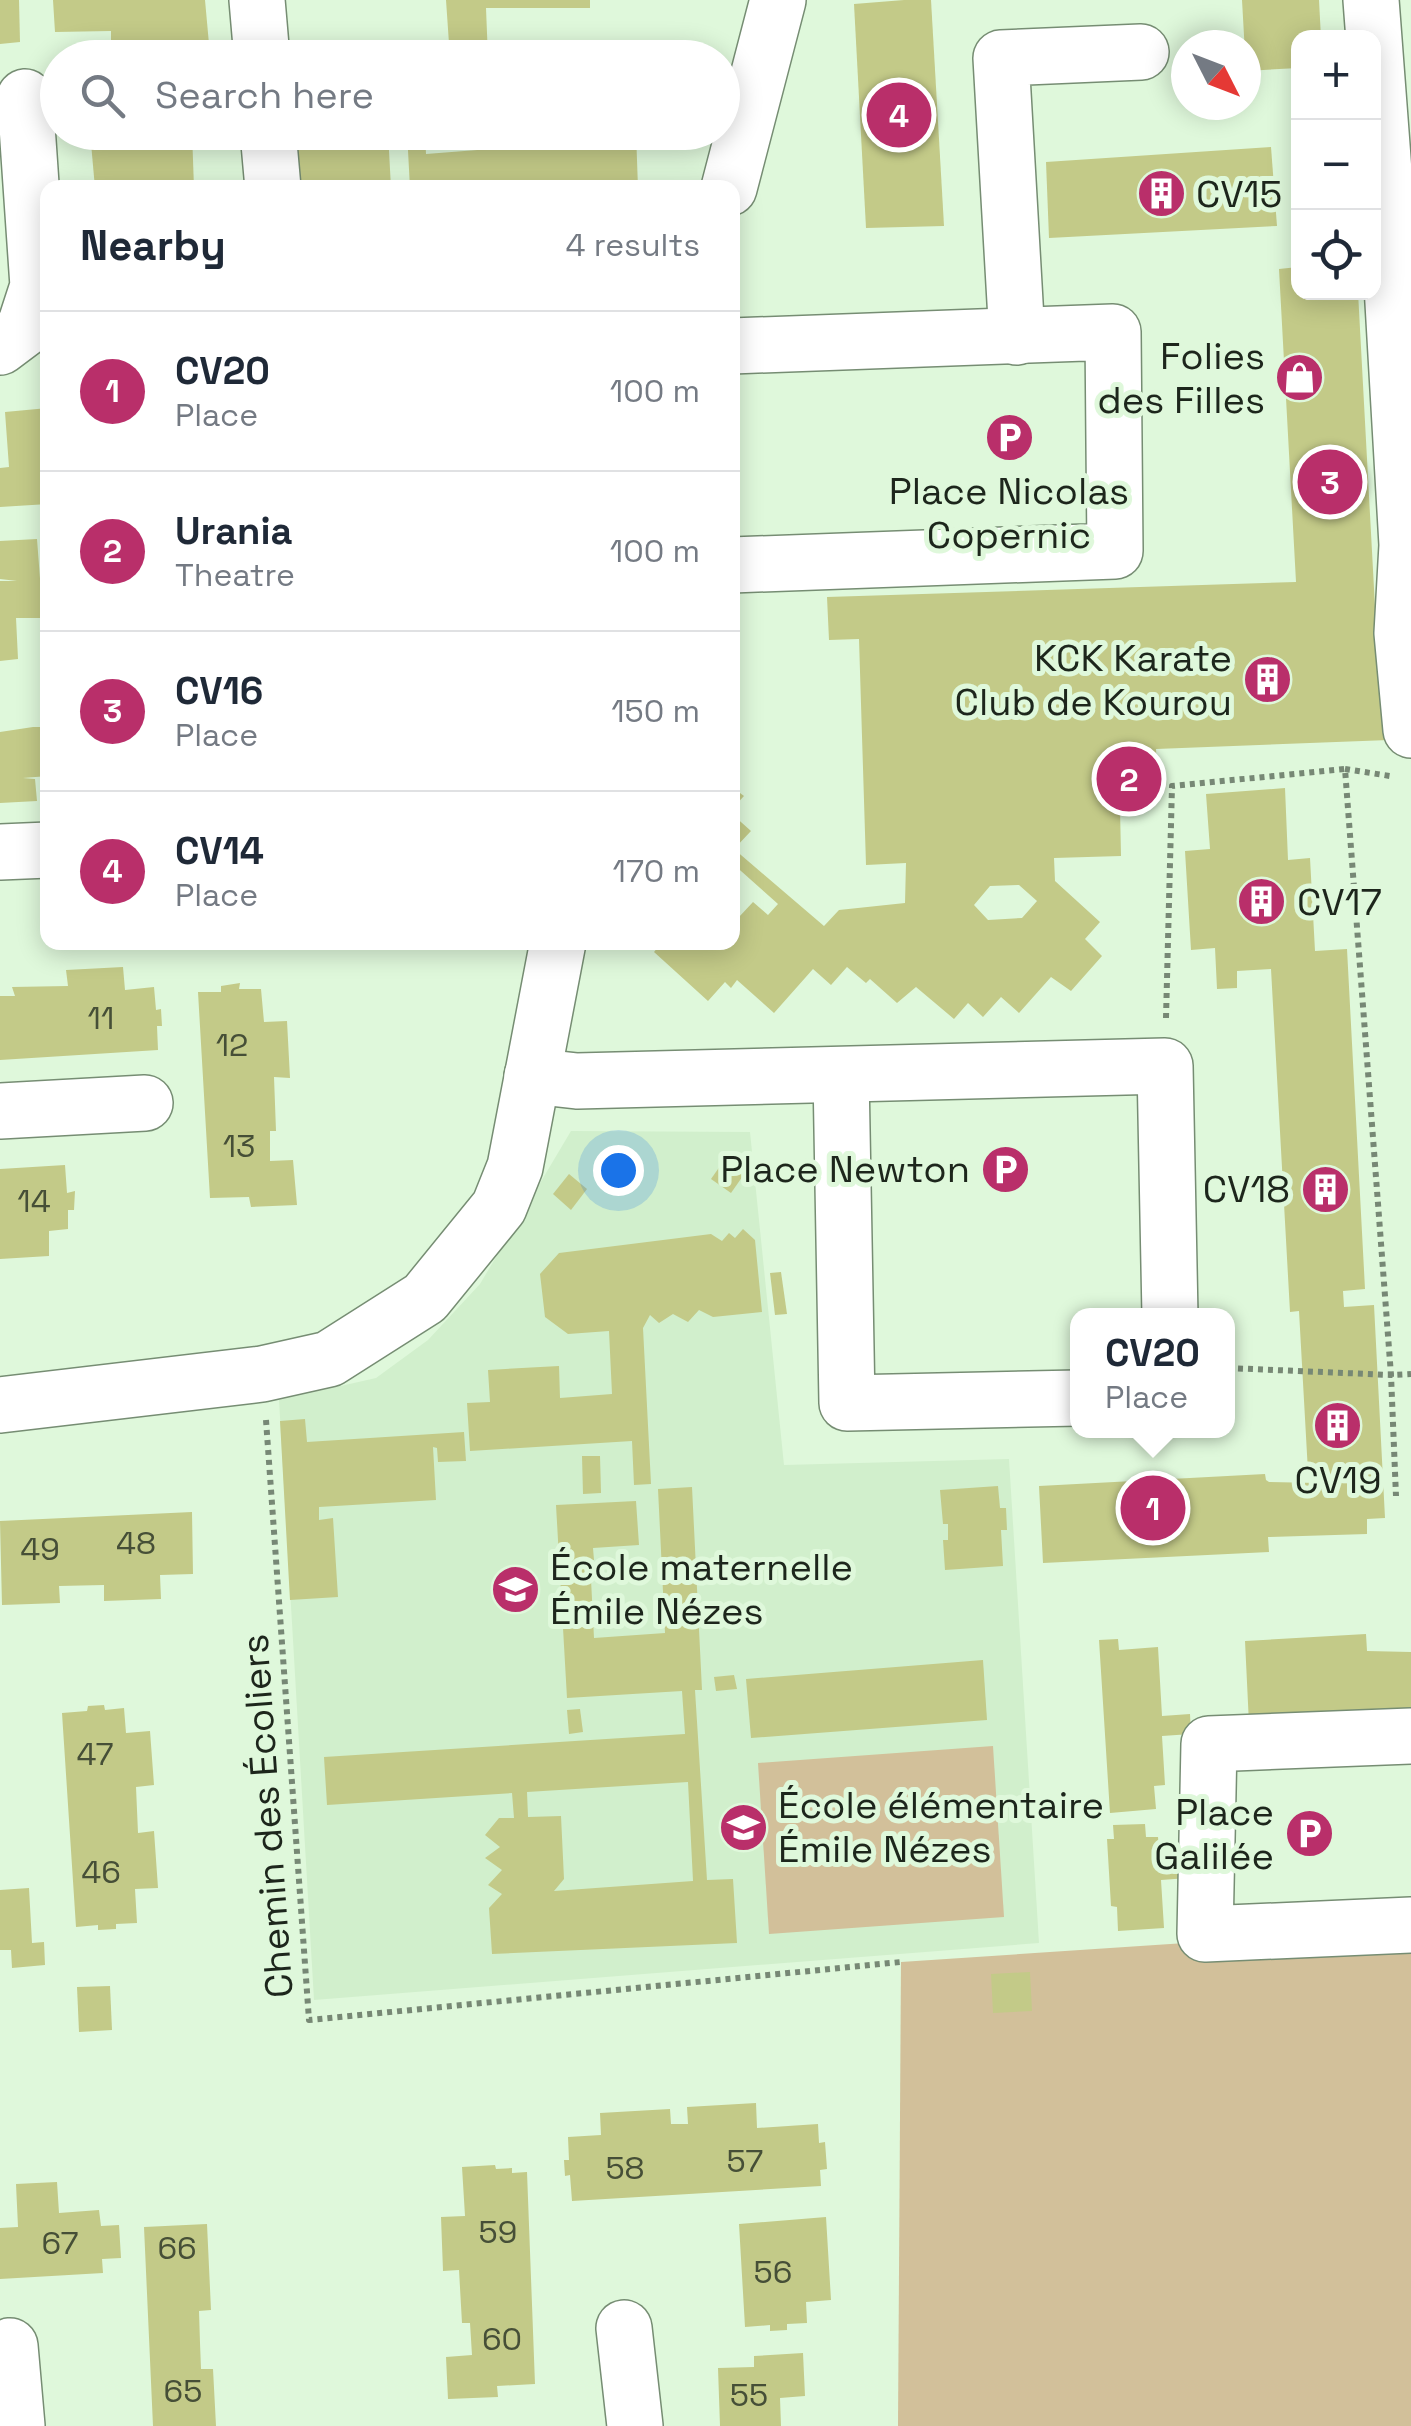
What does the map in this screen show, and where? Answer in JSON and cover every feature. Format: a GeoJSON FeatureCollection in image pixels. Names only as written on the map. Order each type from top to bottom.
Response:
{"type":"FeatureCollection","features":[{"type":"Feature","properties":{"kind":"street"},"geometry":{"type":"LineString","coordinates":[[257,0],[260,40]]}},
{"type":"Feature","properties":{"kind":"street"},"geometry":{"type":"LineString","coordinates":[[740,143],[778,0]]}},
{"type":"Feature","properties":{"kind":"street"},"geometry":{"type":"LineString","coordinates":[[1371,0],[1407,545],[1402,633],[1403,753]]}},
{"type":"Feature","properties":{"kind":"street"},"geometry":{"type":"LineString","coordinates":[[1016,337],[1001,58],[1140,52]]}},
{"type":"Feature","properties":{"kind":"street"},"geometry":{"type":"LineString","coordinates":[[0,347],[24,329],[38,286],[25,96]]}},
{"type":"Feature","properties":{"kind":"street"},"geometry":{"type":"LineString","coordinates":[[270,150],[272,180]]}},
{"type":"Feature","properties":{"kind":"street"},"geometry":{"type":"LineString","coordinates":[[730,180],[738,150]]}},
{"type":"Feature","properties":{"kind":"street"},"geometry":{"type":"LineString","coordinates":[[740,346],[1114,332],[1115,550],[740,565]]}},
{"type":"Feature","properties":{"kind":"street"},"geometry":{"type":"LineString","coordinates":[[0,852],[40,850]]}},
{"type":"Feature","properties":{"kind":"street"},"geometry":{"type":"LineString","coordinates":[[0,1405],[262,1374],[328,1359],[425,1298],[498,1207],[515,1167],[553,950]]}},
{"type":"Feature","properties":{"kind":"street"},"geometry":{"type":"LineString","coordinates":[[532,1076],[577,1081],[1165,1066],[1170,1308]]}},
{"type":"Feature","properties":{"kind":"street"},"geometry":{"type":"LineString","coordinates":[[842,1075],[848,1404],[1070,1398]]}},
{"type":"Feature","properties":{"kind":"street"},"geometry":{"type":"LineString","coordinates":[[0,1111],[145,1103]]}},
{"type":"Feature","properties":{"kind":"street"},"geometry":{"type":"LineString","coordinates":[[1411,1736],[1209,1744],[1205,1934],[1411,1924]]}},
{"type":"Feature","properties":{"kind":"street"},"geometry":{"type":"LineString","coordinates":[[624,2328],[635,2426]]}},
{"type":"Feature","properties":{"kind":"street"},"geometry":{"type":"LineString","coordinates":[[10,2346],[17,2426]]}},
{"type":"Feature","properties":{"kind":"path"},"geometry":{"type":"LineString","coordinates":[[1165,1066],[1172,786],[1344,769],[1403,753]]}},
{"type":"Feature","properties":{"kind":"path"},"geometry":{"type":"LineString","coordinates":[[1344,769],[1391,1375],[1396,1496]]}},
{"type":"Feature","properties":{"kind":"path"},"geometry":{"type":"LineString","coordinates":[[1235,1368],[1411,1374]]}},
{"type":"Feature","properties":{"kind":"path","name":"Chemin des Écoliers"},"geometry":{"type":"LineString","coordinates":[[262,1374],[309,2020],[901,1962]]}},
{"type":"Feature","properties":{"kind":"shaded area"},"geometry":{"type":"Polygon","coordinates":[[[571,1131],[750,1132],[784,1465],[1009,1459],[1039,1943],[314,2000],[279,1400],[376,1378],[428,1340],[480,1284],[571,1131]]]}},
{"type":"Feature","properties":{"kind":"shaded area"},"geometry":{"type":"Polygon","coordinates":[[[993,1746],[1004,1917],[769,1934],[758,1763],[993,1746]]]}},
{"type":"Feature","properties":{"kind":"shaded area"},"geometry":{"type":"Polygon","coordinates":[[[1411,1928],[1411,2426],[898,2426],[901,1962],[1411,1928]]]}},
{"type":"Feature","properties":{"kind":"building"},"geometry":{"type":"Polygon","coordinates":[[[0,0],[19,0],[20,42],[0,44],[0,0]]]}},
{"type":"Feature","properties":{"kind":"building"},"geometry":{"type":"Polygon","coordinates":[[[53,0],[205,0],[209,40],[111,40],[111,31],[55,32],[53,0]]]}},
{"type":"Feature","properties":{"kind":"building"},"geometry":{"type":"Polygon","coordinates":[[[446,0],[590,0],[590,8],[486,8],[487,40],[449,40],[446,0]]]}},
{"type":"Feature","properties":{"kind":"building"},"geometry":{"type":"Polygon","coordinates":[[[931,0],[944,226],[866,228],[854,4],[931,0]]]}},
{"type":"Feature","properties":{"kind":"building"},"geometry":{"type":"Polygon","coordinates":[[[1242,0],[1319,0],[1321,30],[1291,30],[1291,68],[1261,70],[1261,30],[1244,30],[1242,0]]]}},
{"type":"Feature","properties":{"kind":"building","name":"CV15"},"geometry":{"type":"Polygon","coordinates":[[[1271,147],[1277,226],[1049,238],[1046,162],[1271,147]]]}},
{"type":"Feature","properties":{"kind":"building"},"geometry":{"type":"Polygon","coordinates":[[[92,150],[193,150],[194,180],[94,180],[92,150]]]}},
{"type":"Feature","properties":{"kind":"building"},"geometry":{"type":"Polygon","coordinates":[[[292,150],[389,150],[391,180],[295,180],[292,150]]]}},
{"type":"Feature","properties":{"kind":"building"},"geometry":{"type":"Polygon","coordinates":[[[408,150],[426,150],[426,154],[477,150],[637,150],[638,180],[410,180],[408,150]]]}},
{"type":"Feature","properties":{"kind":"building"},"geometry":{"type":"Polygon","coordinates":[[[1291,268],[1291,300],[1358,300],[1375,607],[1385,607],[1389,740],[1156,749],[1158,791],[1130,792],[1131,808],[1120,808],[1121,856],[1054,858],[1055,881],[1100,922],[1085,939],[1102,956],[1071,991],[1051,977],[1019,1013],[1001,997],[983,1017],[968,1003],[954,1019],[916,987],[897,1003],[870,979],[866,983],[847,967],[831,985],[813,969],[774,1013],[737,980],[731,988],[725,982],[708,1001],[654,952],[740,950],[740,916],[753,902],[768,915],[778,904],[740,870],[740,854],[824,926],[839,910],[905,903],[906,863],[866,865],[859,639],[829,640],[827,597],[1296,582],[1279,269],[1291,268]],[[1019,885],[990,886],[974,905],[988,920],[1022,918],[1037,901],[1019,885]]]}},
{"type":"Feature","properties":{"kind":"building"},"geometry":{"type":"Polygon","coordinates":[[[40,409],[40,504],[0,507],[0,468],[9,467],[5,412],[40,409]]]}},
{"type":"Feature","properties":{"kind":"building"},"geometry":{"type":"Polygon","coordinates":[[[37,539],[40,618],[16,618],[18,659],[0,661],[0,581],[17,581],[0,579],[0,541],[37,539]]]}},
{"type":"Feature","properties":{"kind":"building"},"geometry":{"type":"Polygon","coordinates":[[[40,727],[40,777],[23,778],[35,779],[37,801],[0,803],[0,732],[40,727]]]}},
{"type":"Feature","properties":{"kind":"building"},"geometry":{"type":"Polygon","coordinates":[[[1285,788],[1288,860],[1310,858],[1315,951],[1347,949],[1365,1289],[1343,1291],[1344,1307],[1374,1305],[1385,1518],[1367,1519],[1367,1534],[1268,1537],[1269,1552],[1043,1563],[1039,1486],[1265,1474],[1269,1482],[1317,1483],[1317,1472],[1308,1472],[1299,1311],[1290,1312],[1271,969],[1237,971],[1237,988],[1217,989],[1215,948],[1191,950],[1185,851],[1210,849],[1206,794],[1285,788]]]}},
{"type":"Feature","properties":{"kind":"building"},"geometry":{"type":"Polygon","coordinates":[[[740,821],[751,831],[740,843],[740,821]]]}},
{"type":"Feature","properties":{"kind":"building"},"geometry":{"type":"Polygon","coordinates":[[[123,967],[125,990],[154,987],[156,1010],[161,1009],[158,1050],[0,1060],[0,996],[15,996],[12,987],[68,986],[66,970],[123,967]]]}},
{"type":"Feature","properties":{"kind":"building"},"geometry":{"type":"Polygon","coordinates":[[[240,983],[239,989],[261,989],[264,1022],[287,1021],[290,1078],[274,1077],[276,1131],[270,1131],[270,1161],[293,1160],[297,1205],[251,1207],[249,1197],[210,1198],[198,992],[221,992],[221,986],[240,983]]]}},
{"type":"Feature","properties":{"kind":"building"},"geometry":{"type":"Polygon","coordinates":[[[725,1159],[745,1173],[731,1193],[711,1179],[725,1159]]]}},
{"type":"Feature","properties":{"kind":"building"},"geometry":{"type":"Polygon","coordinates":[[[65,1165],[67,1193],[75,1191],[74,1210],[68,1210],[68,1229],[49,1231],[49,1256],[0,1259],[0,1169],[65,1165]]]}},
{"type":"Feature","properties":{"kind":"building"},"geometry":{"type":"Polygon","coordinates":[[[569,1174],[587,1189],[571,1210],[553,1194],[569,1174]]]}},
{"type":"Feature","properties":{"kind":"building"},"geometry":{"type":"Polygon","coordinates":[[[743,1229],[755,1240],[762,1312],[713,1317],[699,1310],[688,1322],[673,1314],[659,1323],[650,1315],[643,1328],[651,1484],[634,1485],[632,1441],[470,1451],[467,1403],[490,1402],[488,1370],[559,1366],[560,1398],[612,1394],[609,1331],[568,1334],[545,1317],[540,1274],[559,1253],[711,1234],[722,1241],[729,1233],[735,1238],[743,1229]]]}},
{"type":"Feature","properties":{"kind":"building"},"geometry":{"type":"Polygon","coordinates":[[[781,1272],[787,1314],[775,1315],[770,1273],[781,1272]]]}},
{"type":"Feature","properties":{"kind":"building"},"geometry":{"type":"Polygon","coordinates":[[[305,1419],[307,1442],[464,1432],[466,1461],[438,1462],[437,1448],[433,1447],[436,1500],[319,1507],[319,1520],[333,1518],[338,1597],[290,1600],[280,1421],[305,1419]]]}},
{"type":"Feature","properties":{"kind":"building"},"geometry":{"type":"Polygon","coordinates":[[[582,1456],[600,1456],[601,1493],[583,1494],[582,1456]]]}},
{"type":"Feature","properties":{"kind":"building"},"geometry":{"type":"Polygon","coordinates":[[[998,1486],[1000,1508],[1006,1508],[1007,1530],[1001,1530],[1003,1566],[945,1570],[943,1540],[948,1540],[948,1524],[943,1524],[940,1490],[998,1486]]]}},
{"type":"Feature","properties":{"kind":"building"},"geometry":{"type":"Polygon","coordinates":[[[692,1487],[702,1690],[695,1690],[707,1880],[733,1879],[737,1943],[492,1954],[489,1908],[502,1894],[488,1885],[502,1870],[485,1858],[500,1847],[485,1835],[499,1818],[514,1818],[512,1793],[327,1805],[324,1757],[685,1734],[682,1691],[567,1698],[556,1505],[636,1501],[639,1545],[593,1548],[594,1560],[590,1560],[594,1638],[665,1633],[658,1489],[692,1487]],[[688,1782],[527,1792],[528,1817],[561,1816],[564,1879],[554,1891],[693,1881],[688,1782]]]}},
{"type":"Feature","properties":{"kind":"building"},"geometry":{"type":"Polygon","coordinates":[[[192,1512],[193,1574],[160,1575],[161,1599],[104,1601],[104,1585],[59,1586],[60,1603],[2,1605],[0,1521],[192,1512]]]}},
{"type":"Feature","properties":{"kind":"building"},"geometry":{"type":"Polygon","coordinates":[[[1366,1634],[1367,1651],[1411,1652],[1411,1721],[1249,1724],[1245,1641],[1366,1634]]]}},
{"type":"Feature","properties":{"kind":"building"},"geometry":{"type":"Polygon","coordinates":[[[1118,1639],[1119,1650],[1158,1647],[1162,1716],[1190,1714],[1191,1734],[1162,1736],[1165,1785],[1154,1786],[1156,1809],[1110,1813],[1099,1640],[1118,1639]]]}},
{"type":"Feature","properties":{"kind":"building"},"geometry":{"type":"Polygon","coordinates":[[[983,1660],[987,1720],[751,1738],[746,1679],[983,1660]]]}},
{"type":"Feature","properties":{"kind":"building"},"geometry":{"type":"Polygon","coordinates":[[[734,1675],[737,1689],[716,1691],[714,1677],[734,1675]]]}},
{"type":"Feature","properties":{"kind":"building"},"geometry":{"type":"Polygon","coordinates":[[[104,1705],[105,1710],[124,1708],[126,1733],[150,1731],[154,1785],[136,1787],[138,1833],[154,1831],[158,1888],[135,1889],[137,1923],[98,1930],[98,1925],[76,1927],[62,1713],[104,1705]]]}},
{"type":"Feature","properties":{"kind":"building"},"geometry":{"type":"Polygon","coordinates":[[[580,1709],[583,1732],[569,1734],[567,1710],[580,1709]]]}},
{"type":"Feature","properties":{"kind":"building"},"geometry":{"type":"Polygon","coordinates":[[[1145,1824],[1146,1837],[1158,1837],[1160,1859],[1188,1857],[1188,1878],[1161,1880],[1164,1928],[1118,1931],[1117,1907],[1111,1906],[1107,1839],[1114,1839],[1113,1825],[1145,1824]]]}},
{"type":"Feature","properties":{"kind":"building"},"geometry":{"type":"Polygon","coordinates":[[[29,1888],[32,1943],[44,1942],[45,1965],[12,1968],[11,1950],[0,1950],[0,1890],[29,1888]]]}},
{"type":"Feature","properties":{"kind":"building"},"geometry":{"type":"Polygon","coordinates":[[[1030,1972],[1032,2011],[993,2013],[991,1974],[1030,1972]]]}},
{"type":"Feature","properties":{"kind":"building"},"geometry":{"type":"Polygon","coordinates":[[[110,1986],[112,2030],[79,2032],[77,1987],[110,1986]]]}},
{"type":"Feature","properties":{"kind":"building"},"geometry":{"type":"Polygon","coordinates":[[[756,2103],[757,2128],[818,2124],[819,2143],[825,2142],[827,2169],[820,2170],[821,2186],[572,2201],[570,2175],[565,2176],[564,2160],[569,2160],[568,2137],[601,2135],[600,2113],[670,2109],[671,2124],[688,2124],[687,2107],[756,2103]]]}},
{"type":"Feature","properties":{"kind":"building"},"geometry":{"type":"Polygon","coordinates":[[[495,2165],[496,2169],[512,2168],[512,2173],[527,2172],[535,2384],[497,2386],[498,2397],[448,2399],[446,2357],[472,2355],[470,2323],[462,2323],[459,2270],[443,2271],[441,2217],[465,2216],[462,2167],[495,2165]]]}},
{"type":"Feature","properties":{"kind":"building"},"geometry":{"type":"Polygon","coordinates":[[[57,2182],[59,2213],[99,2210],[101,2226],[119,2225],[121,2258],[102,2259],[103,2273],[0,2279],[0,2228],[18,2227],[16,2184],[57,2182]]]}},
{"type":"Feature","properties":{"kind":"building"},"geometry":{"type":"Polygon","coordinates":[[[826,2217],[831,2300],[806,2302],[807,2323],[787,2324],[787,2330],[770,2331],[770,2325],[745,2327],[739,2224],[826,2217]]]}},
{"type":"Feature","properties":{"kind":"building"},"geometry":{"type":"Polygon","coordinates":[[[207,2224],[211,2310],[199,2311],[201,2369],[213,2369],[216,2426],[153,2426],[144,2227],[207,2224]]]}},
{"type":"Feature","properties":{"kind":"building"},"geometry":{"type":"Polygon","coordinates":[[[803,2353],[805,2396],[780,2398],[781,2426],[720,2426],[718,2368],[754,2367],[754,2356],[803,2353]]]}},
{"type":"Feature","properties":{"kind":"place","name":"CV14"},"geometry":{"type":"Point","coordinates":[899,115]}},
{"type":"Feature","properties":{"kind":"place","name":"CV15"},"geometry":{"type":"Point","coordinates":[1161,194]}},
{"type":"Feature","properties":{"kind":"place","name":"Folies des Filles"},"geometry":{"type":"Point","coordinates":[1300,378]}},
{"type":"Feature","properties":{"kind":"place","name":"Place Nicolas Copernic"},"geometry":{"type":"Point","coordinates":[1009,437]}},
{"type":"Feature","properties":{"kind":"place","name":"CV16"},"geometry":{"type":"Point","coordinates":[1330,482]}},
{"type":"Feature","properties":{"kind":"place","name":"KCK Karate Club de Kourou"},"geometry":{"type":"Point","coordinates":[1267,680]}},
{"type":"Feature","properties":{"kind":"place","name":"Urania"},"geometry":{"type":"Point","coordinates":[1129,779]}},
{"type":"Feature","properties":{"kind":"place","name":"CV17"},"geometry":{"type":"Point","coordinates":[1262,902]}},
{"type":"Feature","properties":{"kind":"place","name":"Place Newton"},"geometry":{"type":"Point","coordinates":[1005,1169]}},
{"type":"Feature","properties":{"kind":"place","name":"CV18"},"geometry":{"type":"Point","coordinates":[1325,1189]}},
{"type":"Feature","properties":{"kind":"place","name":"CV19"},"geometry":{"type":"Point","coordinates":[1338,1426]}},
{"type":"Feature","properties":{"kind":"place","name":"CV20"},"geometry":{"type":"Point","coordinates":[1153,1508]}},
{"type":"Feature","properties":{"kind":"place","name":"École maternelle Émile Nézes"},"geometry":{"type":"Point","coordinates":[515,1589]}},
{"type":"Feature","properties":{"kind":"place","name":"École élémentaire Émile Nézes"},"geometry":{"type":"Point","coordinates":[743,1827]}},
{"type":"Feature","properties":{"kind":"place","name":"Place Galilée"},"geometry":{"type":"Point","coordinates":[1309,1834]}}]}
